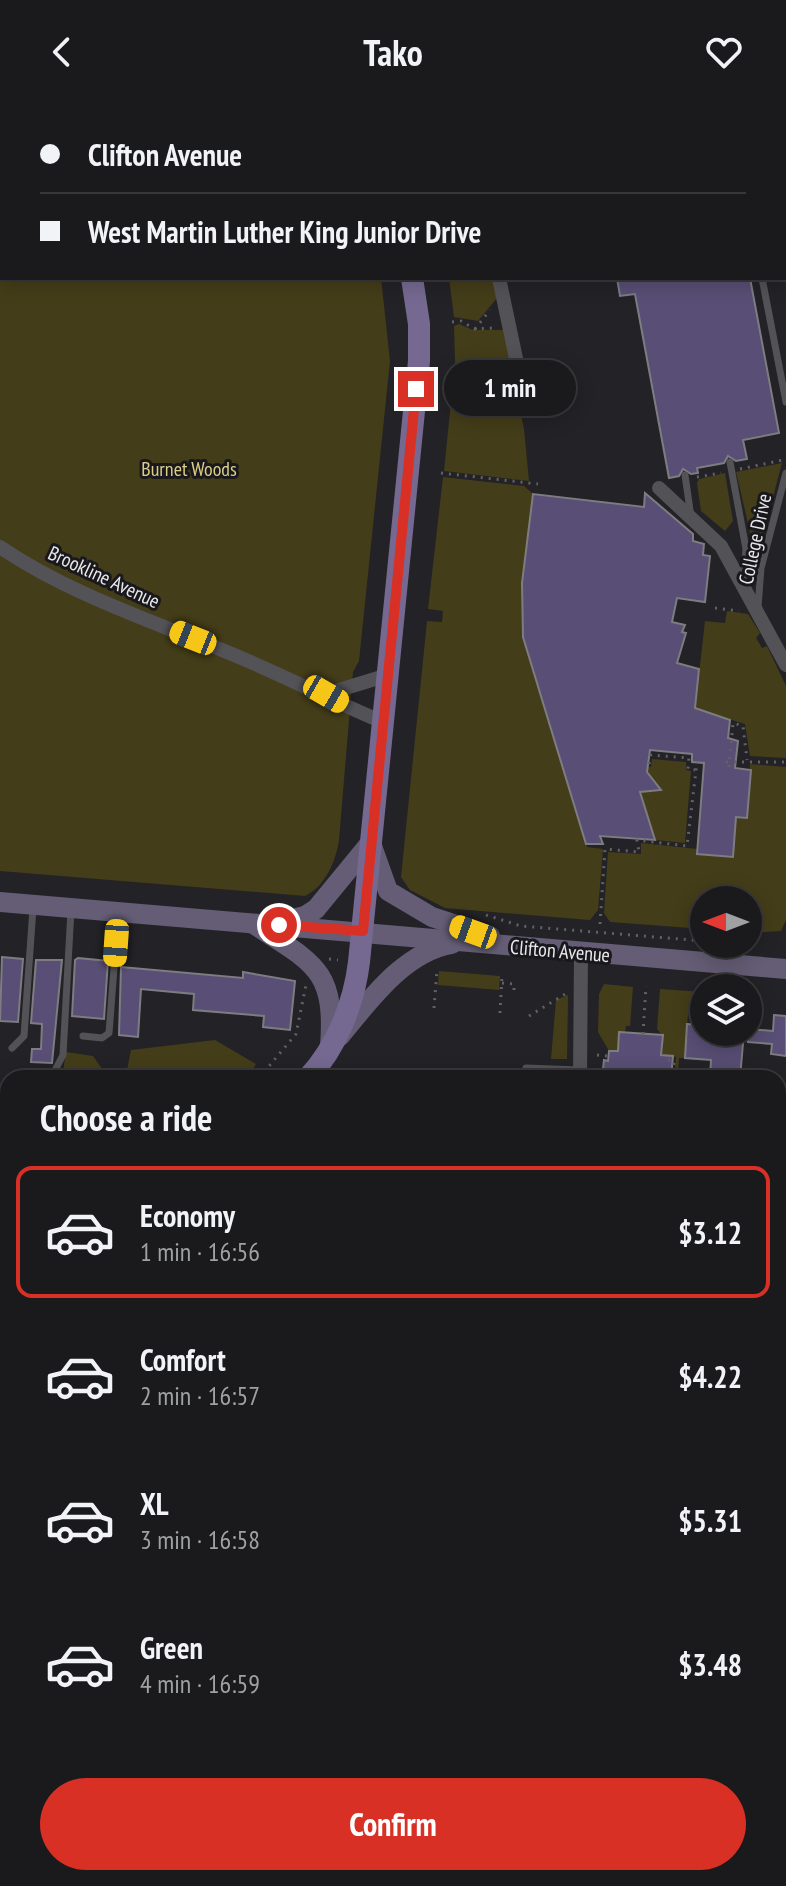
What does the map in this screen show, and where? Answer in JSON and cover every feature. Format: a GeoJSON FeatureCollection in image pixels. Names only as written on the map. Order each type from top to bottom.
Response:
{"type":"FeatureCollection","features":[{"type":"Feature","properties":{"kind":"main road"},"geometry":{"type":"LineString","coordinates":[[330,1048],[352,997],[363,931],[419,361],[419,324],[412,280]]}},
{"type":"Feature","properties":{"kind":"main road"},"geometry":{"type":"LineString","coordinates":[[252,923],[290,921],[316,909],[371,842]]}},
{"type":"Feature","properties":{"kind":"main road"},"geometry":{"type":"LineString","coordinates":[[371,842],[383,884],[399,899],[432,917],[532,948]]}},
{"type":"Feature","properties":{"kind":"main road","name":"Clifton Avenue"},"geometry":{"type":"LineString","coordinates":[[0,902],[786,969]]}},
{"type":"Feature","properties":{"kind":"main road"},"geometry":{"type":"LineString","coordinates":[[252,923],[317,968],[329,1002],[330,1048]]}},
{"type":"Feature","properties":{"kind":"main road"},"geometry":{"type":"LineString","coordinates":[[314,1070],[372,999],[409,963],[434,948],[465,943]]}},
{"type":"Feature","properties":{"kind":"street"},"geometry":{"type":"LineString","coordinates":[[500,280],[518,368]]}},
{"type":"Feature","properties":{"kind":"street"},"geometry":{"type":"LineString","coordinates":[[659,488],[721,546],[743,581],[786,665]]}},
{"type":"Feature","properties":{"kind":"street","name":"Brookline Avenue"},"geometry":{"type":"LineString","coordinates":[[0,547],[106,603],[251,662],[314,692],[326,694],[383,722]]}},
{"type":"Feature","properties":{"kind":"street"},"geometry":{"type":"LineString","coordinates":[[326,694],[388,675]]}},
{"type":"Feature","properties":{"kind":"street"},"geometry":{"type":"LineString","coordinates":[[580,1070],[581,952]]}},
{"type":"Feature","properties":{"kind":"lane"},"geometry":{"type":"LineString","coordinates":[[762,280],[786,402]]}},
{"type":"Feature","properties":{"kind":"lane"},"geometry":{"type":"LineString","coordinates":[[730,462],[746,549],[743,581]]}},
{"type":"Feature","properties":{"kind":"lane","name":"College Drive"},"geometry":{"type":"LineString","coordinates":[[758,612],[761,568],[786,473]]}},
{"type":"Feature","properties":{"kind":"lane"},"geometry":{"type":"LineString","coordinates":[[685,477],[691,517]]}},
{"type":"Feature","properties":{"kind":"lane"},"geometry":{"type":"LineString","coordinates":[[12,1048],[24,1036],[34,905]]}},
{"type":"Feature","properties":{"kind":"lane"},"geometry":{"type":"LineString","coordinates":[[55,1070],[63,1055],[71,908]]}},
{"type":"Feature","properties":{"kind":"lane"},"geometry":{"type":"LineString","coordinates":[[83,1036],[102,1038],[109,1033],[118,912]]}},
{"type":"Feature","properties":{"kind":"lane"},"geometry":{"type":"LineString","coordinates":[[526,1068],[544,1070]]}},
{"type":"Feature","properties":{"kind":"path"},"geometry":{"type":"LineString","coordinates":[[475,329],[503,294]]}},
{"type":"Feature","properties":{"kind":"path"},"geometry":{"type":"LineString","coordinates":[[452,322],[461,321],[475,329],[509,328]]}},
{"type":"Feature","properties":{"kind":"path"},"geometry":{"type":"LineString","coordinates":[[737,470],[783,460]]}},
{"type":"Feature","properties":{"kind":"path"},"geometry":{"type":"LineString","coordinates":[[441,473],[538,484]]}},
{"type":"Feature","properties":{"kind":"path"},"geometry":{"type":"LineString","coordinates":[[685,477],[714,474]]}},
{"type":"Feature","properties":{"kind":"path"},"geometry":{"type":"LineString","coordinates":[[715,608],[740,611]]}},
{"type":"Feature","properties":{"kind":"path"},"geometry":{"type":"LineString","coordinates":[[747,760],[743,726],[733,723],[728,764],[747,760],[786,762]]}},
{"type":"Feature","properties":{"kind":"path"},"geometry":{"type":"LineString","coordinates":[[649,764],[651,755],[689,758],[688,769],[695,770]]}},
{"type":"Feature","properties":{"kind":"path"},"geometry":{"type":"LineString","coordinates":[[600,924],[605,849],[639,852],[637,840],[687,846],[697,762]]}},
{"type":"Feature","properties":{"kind":"path"},"geometry":{"type":"LineString","coordinates":[[497,916],[521,926],[690,940]]}},
{"type":"Feature","properties":{"kind":"path"},"geometry":{"type":"LineString","coordinates":[[329,959],[338,960]]}},
{"type":"Feature","properties":{"kind":"path"},"geometry":{"type":"LineString","coordinates":[[434,1008],[437,970]]}},
{"type":"Feature","properties":{"kind":"path"},"geometry":{"type":"LineString","coordinates":[[500,1013],[502,975]]}},
{"type":"Feature","properties":{"kind":"path"},"geometry":{"type":"LineString","coordinates":[[266,1070],[296,1034],[307,980]]}},
{"type":"Feature","properties":{"kind":"path"},"geometry":{"type":"LineString","coordinates":[[502,983],[514,984],[514,991]]}},
{"type":"Feature","properties":{"kind":"path"},"geometry":{"type":"LineString","coordinates":[[643,1034],[646,986]]}},
{"type":"Feature","properties":{"kind":"path"},"geometry":{"type":"LineString","coordinates":[[529,1016],[570,991]]}},
{"type":"Feature","properties":{"kind":"path"},"geometry":{"type":"LineString","coordinates":[[597,1055],[608,1056]]}},
{"type":"Feature","properties":{"kind":"path"},"geometry":{"type":"LineString","coordinates":[[668,1060],[674,1061],[673,1070]]}},
{"type":"Feature","properties":{"kind":"green space","name":"Burnet Woods"},"geometry":{"type":"Polygon","coordinates":[[[0,280],[381,280],[390,361],[359,661],[353,672],[339,840],[328,872],[318,886],[305,896],[0,871],[0,280]]]}},
{"type":"Feature","properties":{"kind":"green space"},"geometry":{"type":"Polygon","coordinates":[[[449,280],[493,280],[497,298],[478,321],[454,317],[449,280]]]}},
{"type":"Feature","properties":{"kind":"green space"},"geometry":{"type":"Polygon","coordinates":[[[459,324],[473,330],[503,330],[524,429],[529,481],[444,471],[455,362],[454,326],[459,324]]]}},
{"type":"Feature","properties":{"kind":"green space"},"geometry":{"type":"Polygon","coordinates":[[[782,463],[759,550],[755,553],[736,472],[782,463]]]}},
{"type":"Feature","properties":{"kind":"green space"},"geometry":{"type":"Polygon","coordinates":[[[725,473],[733,521],[725,531],[701,511],[697,483],[699,479],[725,473]]]}},
{"type":"Feature","properties":{"kind":"green space"},"geometry":{"type":"Polygon","coordinates":[[[443,477],[524,486],[533,494],[522,583],[523,636],[587,847],[603,849],[598,910],[590,920],[445,908],[410,890],[401,877],[427,621],[442,622],[443,611],[428,609],[443,477]]]}},
{"type":"Feature","properties":{"kind":"green space"},"geometry":{"type":"Polygon","coordinates":[[[727,611],[748,614],[760,633],[756,638],[762,648],[767,646],[786,686],[786,758],[750,756],[745,724],[667,700],[696,701],[705,621],[725,623],[727,611]]]}},
{"type":"Feature","properties":{"kind":"green space"},"geometry":{"type":"Polygon","coordinates":[[[652,759],[686,762],[686,770],[691,771],[685,843],[655,840],[640,792],[643,767],[651,767],[652,759]]]}},
{"type":"Feature","properties":{"kind":"green space"},"geometry":{"type":"Polygon","coordinates":[[[750,764],[786,767],[786,920],[781,931],[762,932],[762,886],[690,886],[690,928],[610,922],[604,913],[608,852],[641,854],[641,843],[698,849],[698,854],[732,857],[736,817],[747,817],[750,764]]]}},
{"type":"Feature","properties":{"kind":"green space"},"geometry":{"type":"Polygon","coordinates":[[[439,971],[500,976],[499,990],[438,985],[439,971]]]}},
{"type":"Feature","properties":{"kind":"green space"},"geometry":{"type":"Polygon","coordinates":[[[604,984],[633,987],[630,1026],[626,1026],[625,1033],[619,1033],[618,1051],[609,1051],[598,1032],[599,994],[604,984]]]}},
{"type":"Feature","properties":{"kind":"green space"},"geometry":{"type":"Polygon","coordinates":[[[660,989],[690,991],[685,1058],[679,1058],[678,1070],[675,1070],[676,1057],[661,1055],[663,1036],[657,1029],[660,989]]]}},
{"type":"Feature","properties":{"kind":"green space"},"geometry":{"type":"Polygon","coordinates":[[[568,995],[567,1059],[551,1059],[556,1000],[568,995]]]}},
{"type":"Feature","properties":{"kind":"green space"},"geometry":{"type":"Polygon","coordinates":[[[215,1040],[256,1064],[252,1070],[127,1070],[131,1050],[215,1040]]]}},
{"type":"Feature","properties":{"kind":"green space"},"geometry":{"type":"Polygon","coordinates":[[[66,1052],[93,1056],[103,1070],[63,1070],[66,1052]]]}},
{"type":"Feature","properties":{"kind":"building"},"geometry":{"type":"Polygon","coordinates":[[[617,280],[750,280],[779,433],[743,440],[747,459],[736,461],[728,456],[724,463],[697,468],[698,473],[691,474],[683,469],[679,476],[669,478],[635,294],[620,296],[617,280]]]}},
{"type":"Feature","properties":{"kind":"building"},"geometry":{"type":"Polygon","coordinates":[[[645,493],[693,534],[693,541],[704,544],[703,555],[710,556],[705,602],[677,598],[672,622],[685,625],[682,632],[686,633],[677,663],[699,669],[695,708],[730,720],[728,738],[738,741],[735,768],[751,770],[747,818],[736,817],[733,857],[697,854],[704,763],[692,762],[692,754],[650,750],[647,772],[661,790],[640,792],[655,840],[600,836],[603,844],[586,844],[523,637],[522,583],[533,494],[644,507],[645,493]]]}},
{"type":"Feature","properties":{"kind":"building"},"geometry":{"type":"Polygon","coordinates":[[[2,957],[23,959],[18,1022],[0,1021],[2,957]]]}},
{"type":"Feature","properties":{"kind":"building"},"geometry":{"type":"Polygon","coordinates":[[[36,960],[62,960],[52,1063],[31,1062],[32,1049],[41,1049],[42,1024],[31,1023],[36,960]]]}},
{"type":"Feature","properties":{"kind":"building"},"geometry":{"type":"Polygon","coordinates":[[[75,960],[108,961],[104,1019],[72,1016],[75,960]]]}},
{"type":"Feature","properties":{"kind":"building"},"geometry":{"type":"Polygon","coordinates":[[[121,967],[243,978],[243,972],[295,981],[290,1030],[263,1027],[264,1016],[193,1010],[194,994],[141,989],[138,1037],[119,1035],[121,967]]]}},
{"type":"Feature","properties":{"kind":"building"},"geometry":{"type":"Polygon","coordinates":[[[774,1015],[786,1016],[786,1056],[771,1054],[772,1044],[762,1043],[762,1030],[773,1031],[774,1015]]]}},
{"type":"Feature","properties":{"kind":"building"},"geometry":{"type":"Polygon","coordinates":[[[687,1024],[690,1024],[690,1046],[743,1046],[741,1070],[710,1070],[711,1060],[685,1058],[687,1024]]]}},
{"type":"Feature","properties":{"kind":"building"},"geometry":{"type":"Polygon","coordinates":[[[619,1032],[663,1035],[661,1055],[673,1056],[672,1070],[603,1070],[609,1051],[618,1051],[619,1032]]]}},
{"type":"Feature","properties":{"kind":"route"},"geometry":{"type":"LineString","coordinates":[[279,925],[363,931],[416,389]]}}]}
